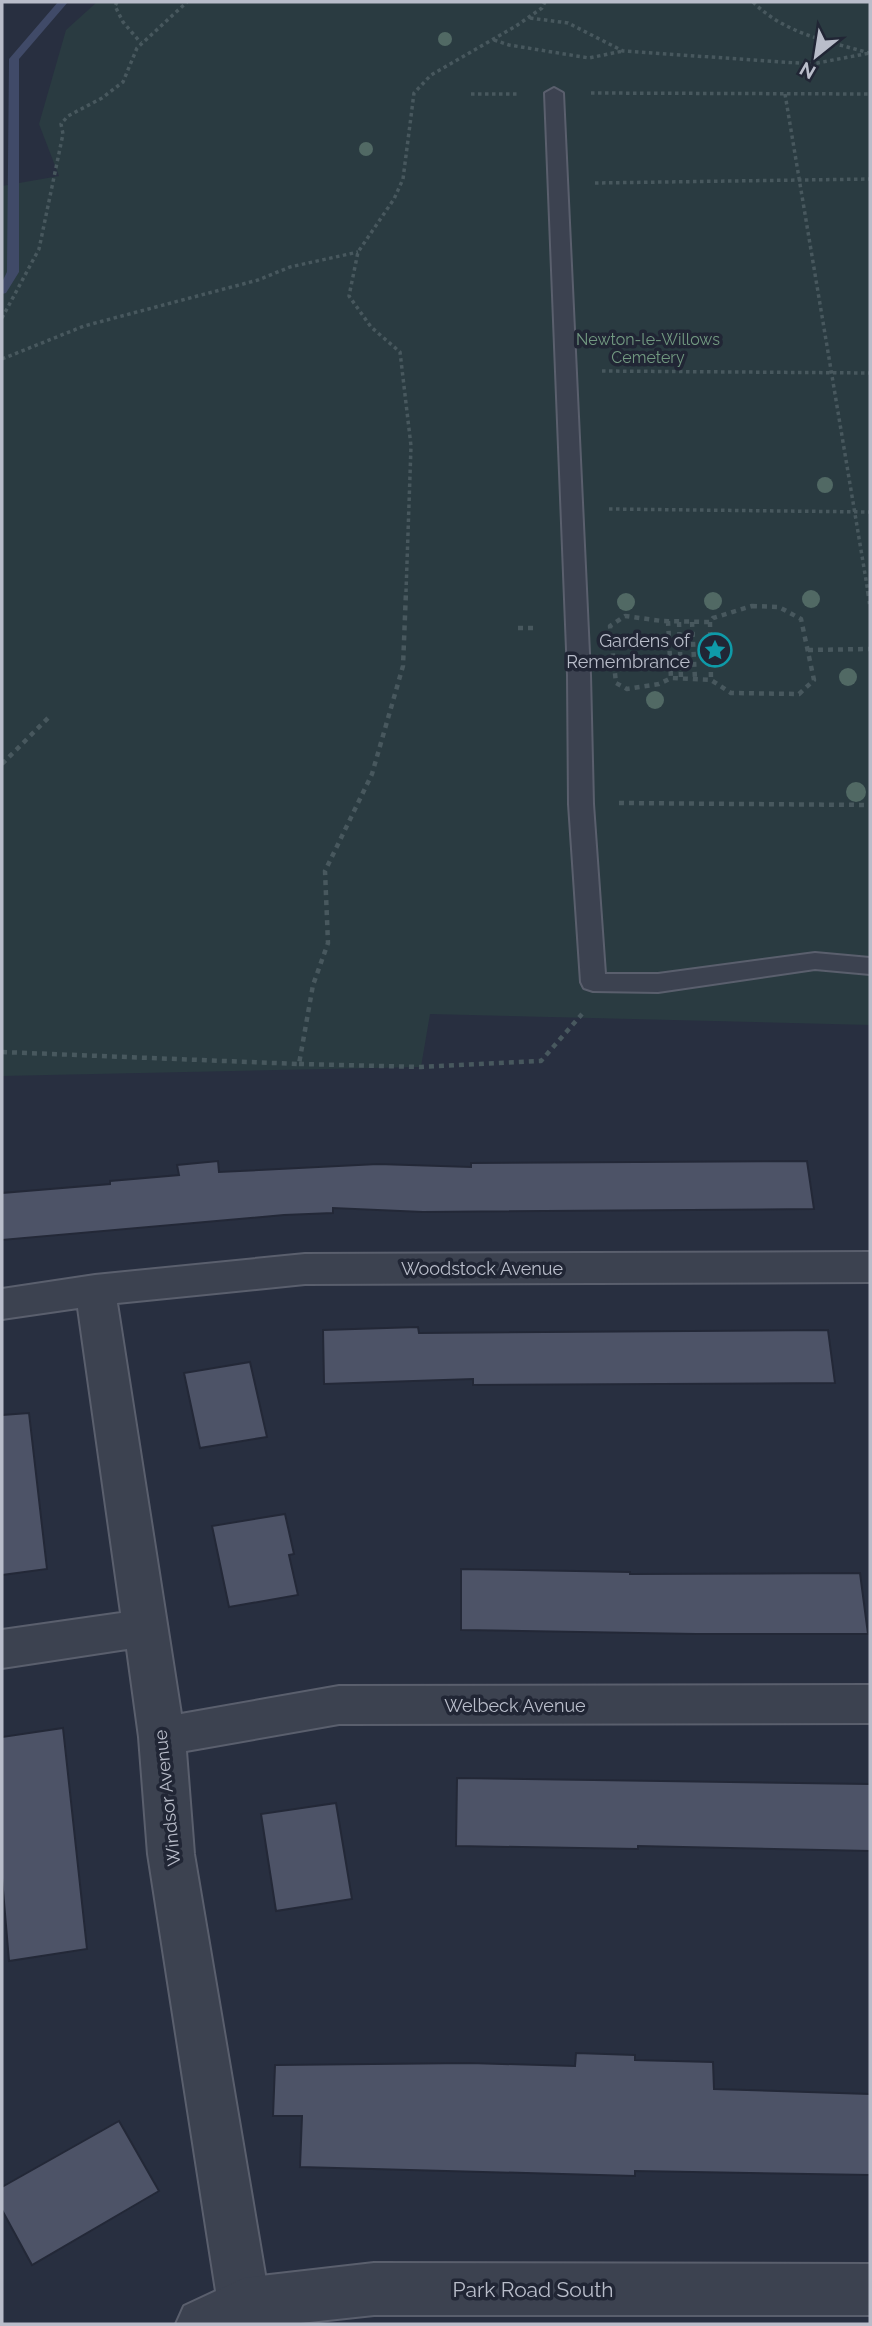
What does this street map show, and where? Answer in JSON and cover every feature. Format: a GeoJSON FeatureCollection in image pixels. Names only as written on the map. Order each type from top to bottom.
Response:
{"type":"FeatureCollection","features":[{"type":"Feature","properties":{"kind":"street","name":"Woodstock Avenue"},"geometry":{"type":"LineString","coordinates":[[2,1304],[94,1290],[305,1269],[870,1267]]}},
{"type":"Feature","properties":{"kind":"street","name":"Windsor Avenue"},"geometry":{"type":"LineString","coordinates":[[94,1290],[162,1737],[171,1854],[223,2314]]}},
{"type":"Feature","properties":{"kind":"street"},"geometry":{"type":"LineString","coordinates":[[2,1649],[144,1628]]}},
{"type":"Feature","properties":{"kind":"street","name":"Welbeck Avenue"},"geometry":{"type":"LineString","coordinates":[[162,1737],[243,1720],[340,1705],[870,1704]]}},
{"type":"Feature","properties":{"kind":"street","name":"Park Road South"},"geometry":{"type":"LineString","coordinates":[[223,2314],[374,2289],[870,2290]]}},
{"type":"Feature","properties":{"kind":"lane"},"geometry":{"type":"LineString","coordinates":[[554,93],[579,675],[581,804],[593,982],[658,983],[815,961],[870,967]]}},
{"type":"Feature","properties":{"kind":"path"},"geometry":{"type":"LineString","coordinates":[[117,2],[115,6],[123,22],[141,43]]}},
{"type":"Feature","properties":{"kind":"path"},"geometry":{"type":"LineString","coordinates":[[2,318],[39,248],[64,135],[61,124],[68,116],[102,98],[123,82],[129,72],[134,52],[141,43],[160,29],[187,2]]}},
{"type":"Feature","properties":{"kind":"path"},"geometry":{"type":"LineString","coordinates":[[299,1064],[313,985],[328,943],[326,871],[372,774],[403,666],[411,446],[400,352],[371,327],[349,296],[358,252],[394,199],[403,179],[414,93],[431,75],[494,40],[542,8],[545,2]]}},
{"type":"Feature","properties":{"kind":"path"},"geometry":{"type":"LineString","coordinates":[[753,2],[767,17],[790,28],[870,53]]}},
{"type":"Feature","properties":{"kind":"path"},"geometry":{"type":"LineString","coordinates":[[528,18],[568,23],[623,51]]}},
{"type":"Feature","properties":{"kind":"path"},"geometry":{"type":"LineString","coordinates":[[494,40],[509,45],[589,58],[605,57],[623,51],[812,64],[870,53]]}},
{"type":"Feature","properties":{"kind":"path"},"geometry":{"type":"LineString","coordinates":[[471,94],[870,94]]}},
{"type":"Feature","properties":{"kind":"path"},"geometry":{"type":"LineString","coordinates":[[785,94],[870,604]]}},
{"type":"Feature","properties":{"kind":"path"},"geometry":{"type":"LineString","coordinates":[[558,183],[870,179]]}},
{"type":"Feature","properties":{"kind":"path"},"geometry":{"type":"LineString","coordinates":[[2,359],[84,326],[258,280],[290,267],[358,252]]}},
{"type":"Feature","properties":{"kind":"path"},"geometry":{"type":"LineString","coordinates":[[565,370],[870,373]]}},
{"type":"Feature","properties":{"kind":"path"},"geometry":{"type":"LineString","coordinates":[[572,509],[870,512]]}},
{"type":"Feature","properties":{"kind":"path"},"geometry":{"type":"LineString","coordinates":[[710,622],[679,622],[625,616],[610,626],[616,684],[627,690],[659,684],[671,678],[681,678],[711,680],[731,693],[799,694],[814,680],[801,619],[779,607],[752,607],[713,618],[710,622],[711,680]]}},
{"type":"Feature","properties":{"kind":"path"},"geometry":{"type":"LineString","coordinates":[[668,621],[671,678]]}},
{"type":"Feature","properties":{"kind":"path"},"geometry":{"type":"LineString","coordinates":[[679,622],[681,678]]}},
{"type":"Feature","properties":{"kind":"path"},"geometry":{"type":"LineString","coordinates":[[692,622],[695,679]]}},
{"type":"Feature","properties":{"kind":"path"},"geometry":{"type":"LineString","coordinates":[[808,650],[870,649]]}},
{"type":"Feature","properties":{"kind":"path"},"geometry":{"type":"LineString","coordinates":[[2,764],[50,716]]}},
{"type":"Feature","properties":{"kind":"path"},"geometry":{"type":"LineString","coordinates":[[581,804],[870,805]]}},
{"type":"Feature","properties":{"kind":"path"},"geometry":{"type":"LineString","coordinates":[[2,1052],[421,1067],[541,1061],[590,1006],[593,982]]}},
{"type":"Feature","properties":{"kind":"green space","name":"Newton-le-Willows Cemetery"},"geometry":{"type":"Polygon","coordinates":[[[97,2],[870,2],[870,1025],[430,1014],[421,1067],[2,1076],[2,186],[59,176],[39,124],[66,30],[97,2]]]}},
{"type":"Feature","properties":{"kind":"building"},"geometry":{"type":"Polygon","coordinates":[[[218,1161],[219,1172],[378,1164],[471,1167],[471,1163],[807,1161],[814,1209],[423,1212],[333,1208],[333,1213],[2,1240],[2,1193],[179,1175],[177,1165],[218,1161]]]}},
{"type":"Feature","properties":{"kind":"building"},"geometry":{"type":"Polygon","coordinates":[[[418,1327],[419,1333],[828,1330],[835,1383],[473,1385],[473,1379],[324,1384],[323,1330],[418,1327]]]}},
{"type":"Feature","properties":{"kind":"building"},"geometry":{"type":"Polygon","coordinates":[[[250,1362],[267,1437],[200,1448],[184,1373],[250,1362]]]}},
{"type":"Feature","properties":{"kind":"building"},"geometry":{"type":"Polygon","coordinates":[[[29,1413],[47,1569],[2,1575],[2,1415],[29,1413]]]}},
{"type":"Feature","properties":{"kind":"building"},"geometry":{"type":"Polygon","coordinates":[[[285,1514],[294,1554],[289,1555],[298,1595],[229,1607],[212,1526],[285,1514]]]}},
{"type":"Feature","properties":{"kind":"building"},"geometry":{"type":"Polygon","coordinates":[[[461,1569],[630,1574],[860,1573],[868,1634],[461,1630],[461,1569]]]}},
{"type":"Feature","properties":{"kind":"building"},"geometry":{"type":"Polygon","coordinates":[[[63,1728],[87,1949],[9,1961],[2,1878],[2,1737],[63,1728]]]}},
{"type":"Feature","properties":{"kind":"building"},"geometry":{"type":"Polygon","coordinates":[[[457,1778],[870,1784],[870,1851],[638,1846],[638,1849],[456,1846],[457,1778]]]}},
{"type":"Feature","properties":{"kind":"building"},"geometry":{"type":"Polygon","coordinates":[[[336,1803],[352,1899],[276,1911],[261,1814],[336,1803]]]}},
{"type":"Feature","properties":{"kind":"building"},"geometry":{"type":"Polygon","coordinates":[[[576,2053],[635,2055],[635,2060],[713,2062],[714,2089],[870,2094],[870,2175],[635,2171],[635,2176],[300,2167],[302,2116],[273,2116],[275,2065],[470,2063],[575,2066],[576,2053]]]}},
{"type":"Feature","properties":{"kind":"building"},"geometry":{"type":"Polygon","coordinates":[[[119,2121],[159,2191],[32,2265],[2,2210],[2,2187],[119,2121]]]}},
{"type":"Feature","properties":{"kind":"waterway"},"geometry":{"type":"LineString","coordinates":[[2,291],[13,272],[14,59],[63,2]]}},
{"type":"Feature","properties":{"kind":"place","name":"Gardens of Remembrance"},"geometry":{"type":"Point","coordinates":[715,650]}}]}
